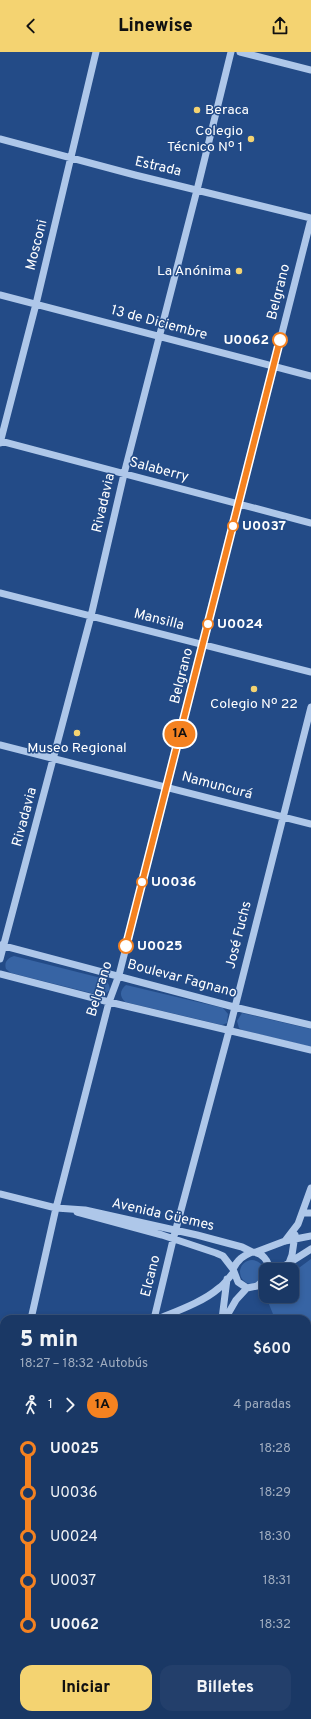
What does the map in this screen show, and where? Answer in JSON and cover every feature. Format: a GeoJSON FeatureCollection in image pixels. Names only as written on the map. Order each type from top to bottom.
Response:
{"type":"FeatureCollection","features":[{"type":"Feature","properties":{"kind":"street","name":"Mosconi"},"geometry":{"type":"LineString","coordinates":[[0,441],[36,304],[96,52]]}},
{"type":"Feature","properties":{"kind":"street","name":"Rivadavia"},"geometry":{"type":"LineString","coordinates":[[0,959],[2,946],[54,758],[91,616],[124,474],[231,52]]}},
{"type":"Feature","properties":{"kind":"street"},"geometry":{"type":"LineString","coordinates":[[240,52],[311,70]]}},
{"type":"Feature","properties":{"kind":"street","name":"Estrada"},"geometry":{"type":"LineString","coordinates":[[0,139],[135,175],[311,218]]}},
{"type":"Feature","properties":{"kind":"street","name":"Belgrano"},"geometry":{"type":"LineString","coordinates":[[31,1315],[56,1208],[109,1002],[119,975],[311,218]]}},
{"type":"Feature","properties":{"kind":"street","name":"13 de Diciembre"},"geometry":{"type":"LineString","coordinates":[[0,295],[311,376]]}},
{"type":"Feature","properties":{"kind":"street","name":"Salaberry"},"geometry":{"type":"LineString","coordinates":[[0,441],[238,505],[311,523]]}},
{"type":"Feature","properties":{"kind":"street","name":"Mansilla"},"geometry":{"type":"LineString","coordinates":[[0,593],[311,672]]}},
{"type":"Feature","properties":{"kind":"street","name":"José Fuchs"},"geometry":{"type":"LineString","coordinates":[[173,1240],[229,1031],[311,707]]}},
{"type":"Feature","properties":{"kind":"street","name":"Namuncurá"},"geometry":{"type":"LineString","coordinates":[[0,745],[311,824]]}},
{"type":"Feature","properties":{"kind":"street","name":"Boulevar Fagnano"},"geometry":{"type":"LineString","coordinates":[[2,946],[119,975],[234,1007],[311,1025]]}},
{"type":"Feature","properties":{"kind":"street"},"geometry":{"type":"LineString","coordinates":[[0,974],[109,1002],[311,1050]]}},
{"type":"Feature","properties":{"kind":"street"},"geometry":{"type":"LineString","coordinates":[[284,1241],[294,1228],[302,1213],[311,1188]]}},
{"type":"Feature","properties":{"kind":"street","name":"Avenida Güemes"},"geometry":{"type":"LineString","coordinates":[[0,1194],[56,1208],[85,1210],[176,1230],[242,1247],[254,1252]]}},
{"type":"Feature","properties":{"kind":"street","name":"Avenida Güemes"},"geometry":{"type":"LineString","coordinates":[[67,1209],[86,1216],[124,1225],[223,1256],[234,1270],[238,1282],[247,1288]]}},
{"type":"Feature","properties":{"kind":"street"},"geometry":{"type":"LineString","coordinates":[[302,1213],[311,1213]]}},
{"type":"Feature","properties":{"kind":"street"},"geometry":{"type":"LineString","coordinates":[[288,1263],[292,1255],[296,1238],[294,1228]]}},
{"type":"Feature","properties":{"kind":"street"},"geometry":{"type":"LineString","coordinates":[[167,1315],[214,1292],[227,1279],[234,1270],[237,1261],[243,1255],[284,1241],[311,1236]]}},
{"type":"Feature","properties":{"kind":"street","name":"Elcano"},"geometry":{"type":"LineString","coordinates":[[155,1315],[173,1240]]}},
{"type":"Feature","properties":{"kind":"street"},"geometry":{"type":"LineString","coordinates":[[288,1263],[311,1249]]}},
{"type":"Feature","properties":{"kind":"street"},"geometry":{"type":"LineString","coordinates":[[254,1252],[267,1260],[268,1263]]}},
{"type":"Feature","properties":{"kind":"street"},"geometry":{"type":"LineString","coordinates":[[222,1315],[227,1279]]}},
{"type":"Feature","properties":{"kind":"street"},"geometry":{"type":"LineString","coordinates":[[227,1315],[236,1300],[247,1288],[259,1284]]}},
{"type":"Feature","properties":{"kind":"shaded area"},"geometry":{"type":"Polygon","coordinates":[[[14,956],[105,979],[110,990],[104,995],[99,995],[11,973],[6,969],[5,965],[8,959],[14,956]]]}},
{"type":"Feature","properties":{"kind":"shaded area"},"geometry":{"type":"Polygon","coordinates":[[[126,985],[223,1008],[228,1014],[227,1023],[222,1025],[125,1002],[121,993],[122,989],[126,985]]]}},
{"type":"Feature","properties":{"kind":"shaded area"},"geometry":{"type":"Polygon","coordinates":[[[242,1013],[311,1029],[311,1047],[242,1030],[239,1028],[237,1021],[242,1013]]]}},
{"type":"Feature","properties":{"kind":"shaded area"},"geometry":{"type":"Polygon","coordinates":[[[311,1259],[311,1315],[273,1315],[268,1303],[299,1303],[299,1268],[311,1259]]]}},
{"type":"Feature","properties":{"kind":"shaded area"},"geometry":{"type":"Polygon","coordinates":[[[247,1261],[257,1261],[259,1263],[259,1281],[252,1284],[247,1283],[241,1277],[241,1267],[247,1261]]]}},
{"type":"Feature","properties":{"kind":"bus line","name":"1A"},"geometry":{"type":"LineString","coordinates":[[126,946],[280,340]]}},
{"type":"Feature","properties":{"kind":"place","name":"Beraca"},"geometry":{"type":"Point","coordinates":[197,110]}},
{"type":"Feature","properties":{"kind":"place","name":"Colegio Técnico Nº 1"},"geometry":{"type":"Point","coordinates":[251,139]}},
{"type":"Feature","properties":{"kind":"place","name":"La Anónima"},"geometry":{"type":"Point","coordinates":[239,271]}},
{"type":"Feature","properties":{"kind":"place","name":"U0062"},"geometry":{"type":"Point","coordinates":[280,340]}},
{"type":"Feature","properties":{"kind":"place","name":"U0037"},"geometry":{"type":"Point","coordinates":[233,526]}},
{"type":"Feature","properties":{"kind":"place","name":"U0024"},"geometry":{"type":"Point","coordinates":[208,624]}},
{"type":"Feature","properties":{"kind":"place","name":"Colegio Nº 22"},"geometry":{"type":"Point","coordinates":[254,689]}},
{"type":"Feature","properties":{"kind":"place","name":"Museo Regional"},"geometry":{"type":"Point","coordinates":[77,733]}},
{"type":"Feature","properties":{"kind":"place","name":"U0036"},"geometry":{"type":"Point","coordinates":[142,882]}},
{"type":"Feature","properties":{"kind":"place","name":"U0025"},"geometry":{"type":"Point","coordinates":[126,946]}}]}
